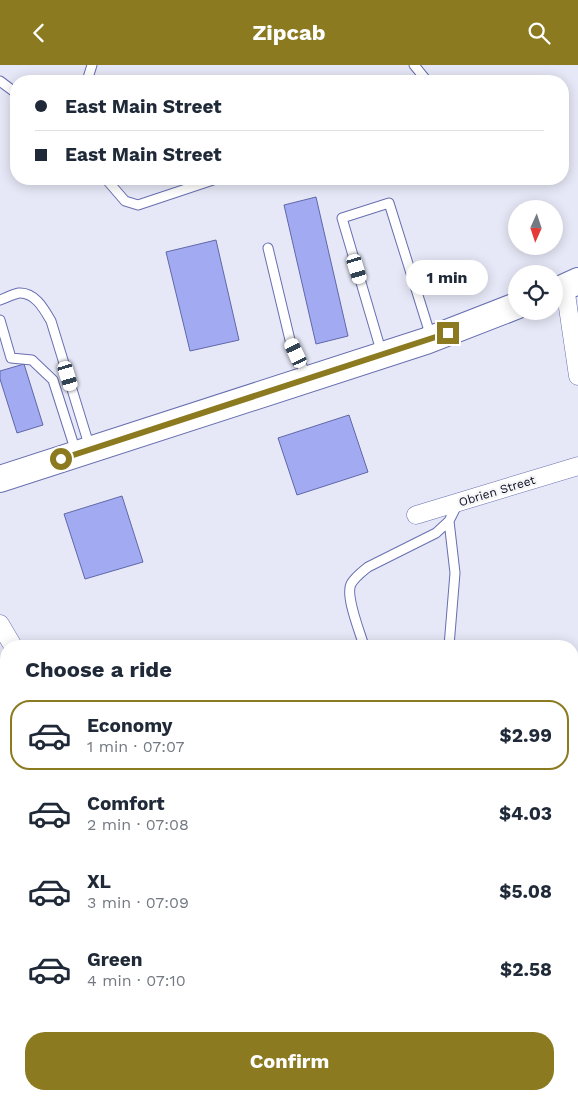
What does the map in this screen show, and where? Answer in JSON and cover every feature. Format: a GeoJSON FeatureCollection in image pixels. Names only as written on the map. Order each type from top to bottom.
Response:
{"type":"FeatureCollection","features":[{"type":"Feature","properties":{"kind":"main road"},"geometry":{"type":"LineString","coordinates":[[0,479],[432,339],[508,309]]}},
{"type":"Feature","properties":{"kind":"street"},"geometry":{"type":"LineString","coordinates":[[566,287],[578,376]]}},
{"type":"Feature","properties":{"kind":"street","name":"Obrien Street"},"geometry":{"type":"LineString","coordinates":[[416,515],[578,466]]}},
{"type":"Feature","properties":{"kind":"street"},"geometry":{"type":"LineString","coordinates":[[0,624],[9,640]]}},
{"type":"Feature","properties":{"kind":"lane"},"geometry":{"type":"LineString","coordinates":[[414,65],[422,75]]}},
{"type":"Feature","properties":{"kind":"lane"},"geometry":{"type":"LineString","coordinates":[[111,185],[125,201],[138,205],[198,185]]}},
{"type":"Feature","properties":{"kind":"lane"},"geometry":{"type":"LineString","coordinates":[[382,355],[342,217],[389,203],[432,339]]}},
{"type":"Feature","properties":{"kind":"lane"},"geometry":{"type":"LineString","coordinates":[[268,248],[290,340],[308,379]]}},
{"type":"Feature","properties":{"kind":"lane"},"geometry":{"type":"LineString","coordinates":[[0,300],[18,293],[26,294],[37,300],[44,309],[50,321],[84,452]]}},
{"type":"Feature","properties":{"kind":"lane"},"geometry":{"type":"LineString","coordinates":[[0,321],[11,358],[32,360],[53,380],[84,452]]}},
{"type":"Feature","properties":{"kind":"lane"},"geometry":{"type":"LineString","coordinates":[[362,640],[349,594],[351,585],[359,573],[436,533],[449,521],[458,503]]}},
{"type":"Feature","properties":{"kind":"lane"},"geometry":{"type":"LineString","coordinates":[[449,521],[455,573],[449,640]]}},
{"type":"Feature","properties":{"kind":"building"},"geometry":{"type":"Polygon","coordinates":[[[316,197],[348,336],[316,344],[284,205],[316,197]]]}},
{"type":"Feature","properties":{"kind":"building"},"geometry":{"type":"Polygon","coordinates":[[[216,240],[239,340],[190,351],[166,252],[216,240]]]}},
{"type":"Feature","properties":{"kind":"building"},"geometry":{"type":"Polygon","coordinates":[[[24,364],[43,425],[17,433],[0,379],[0,371],[24,364]]]}},
{"type":"Feature","properties":{"kind":"building"},"geometry":{"type":"Polygon","coordinates":[[[349,415],[368,472],[297,495],[278,438],[349,415]]]}},
{"type":"Feature","properties":{"kind":"building"},"geometry":{"type":"Polygon","coordinates":[[[122,496],[143,562],[85,579],[64,514],[122,496]]]}},
{"type":"Feature","properties":{"kind":"route"},"geometry":{"type":"LineString","coordinates":[[61,459],[448,333]]}}]}
